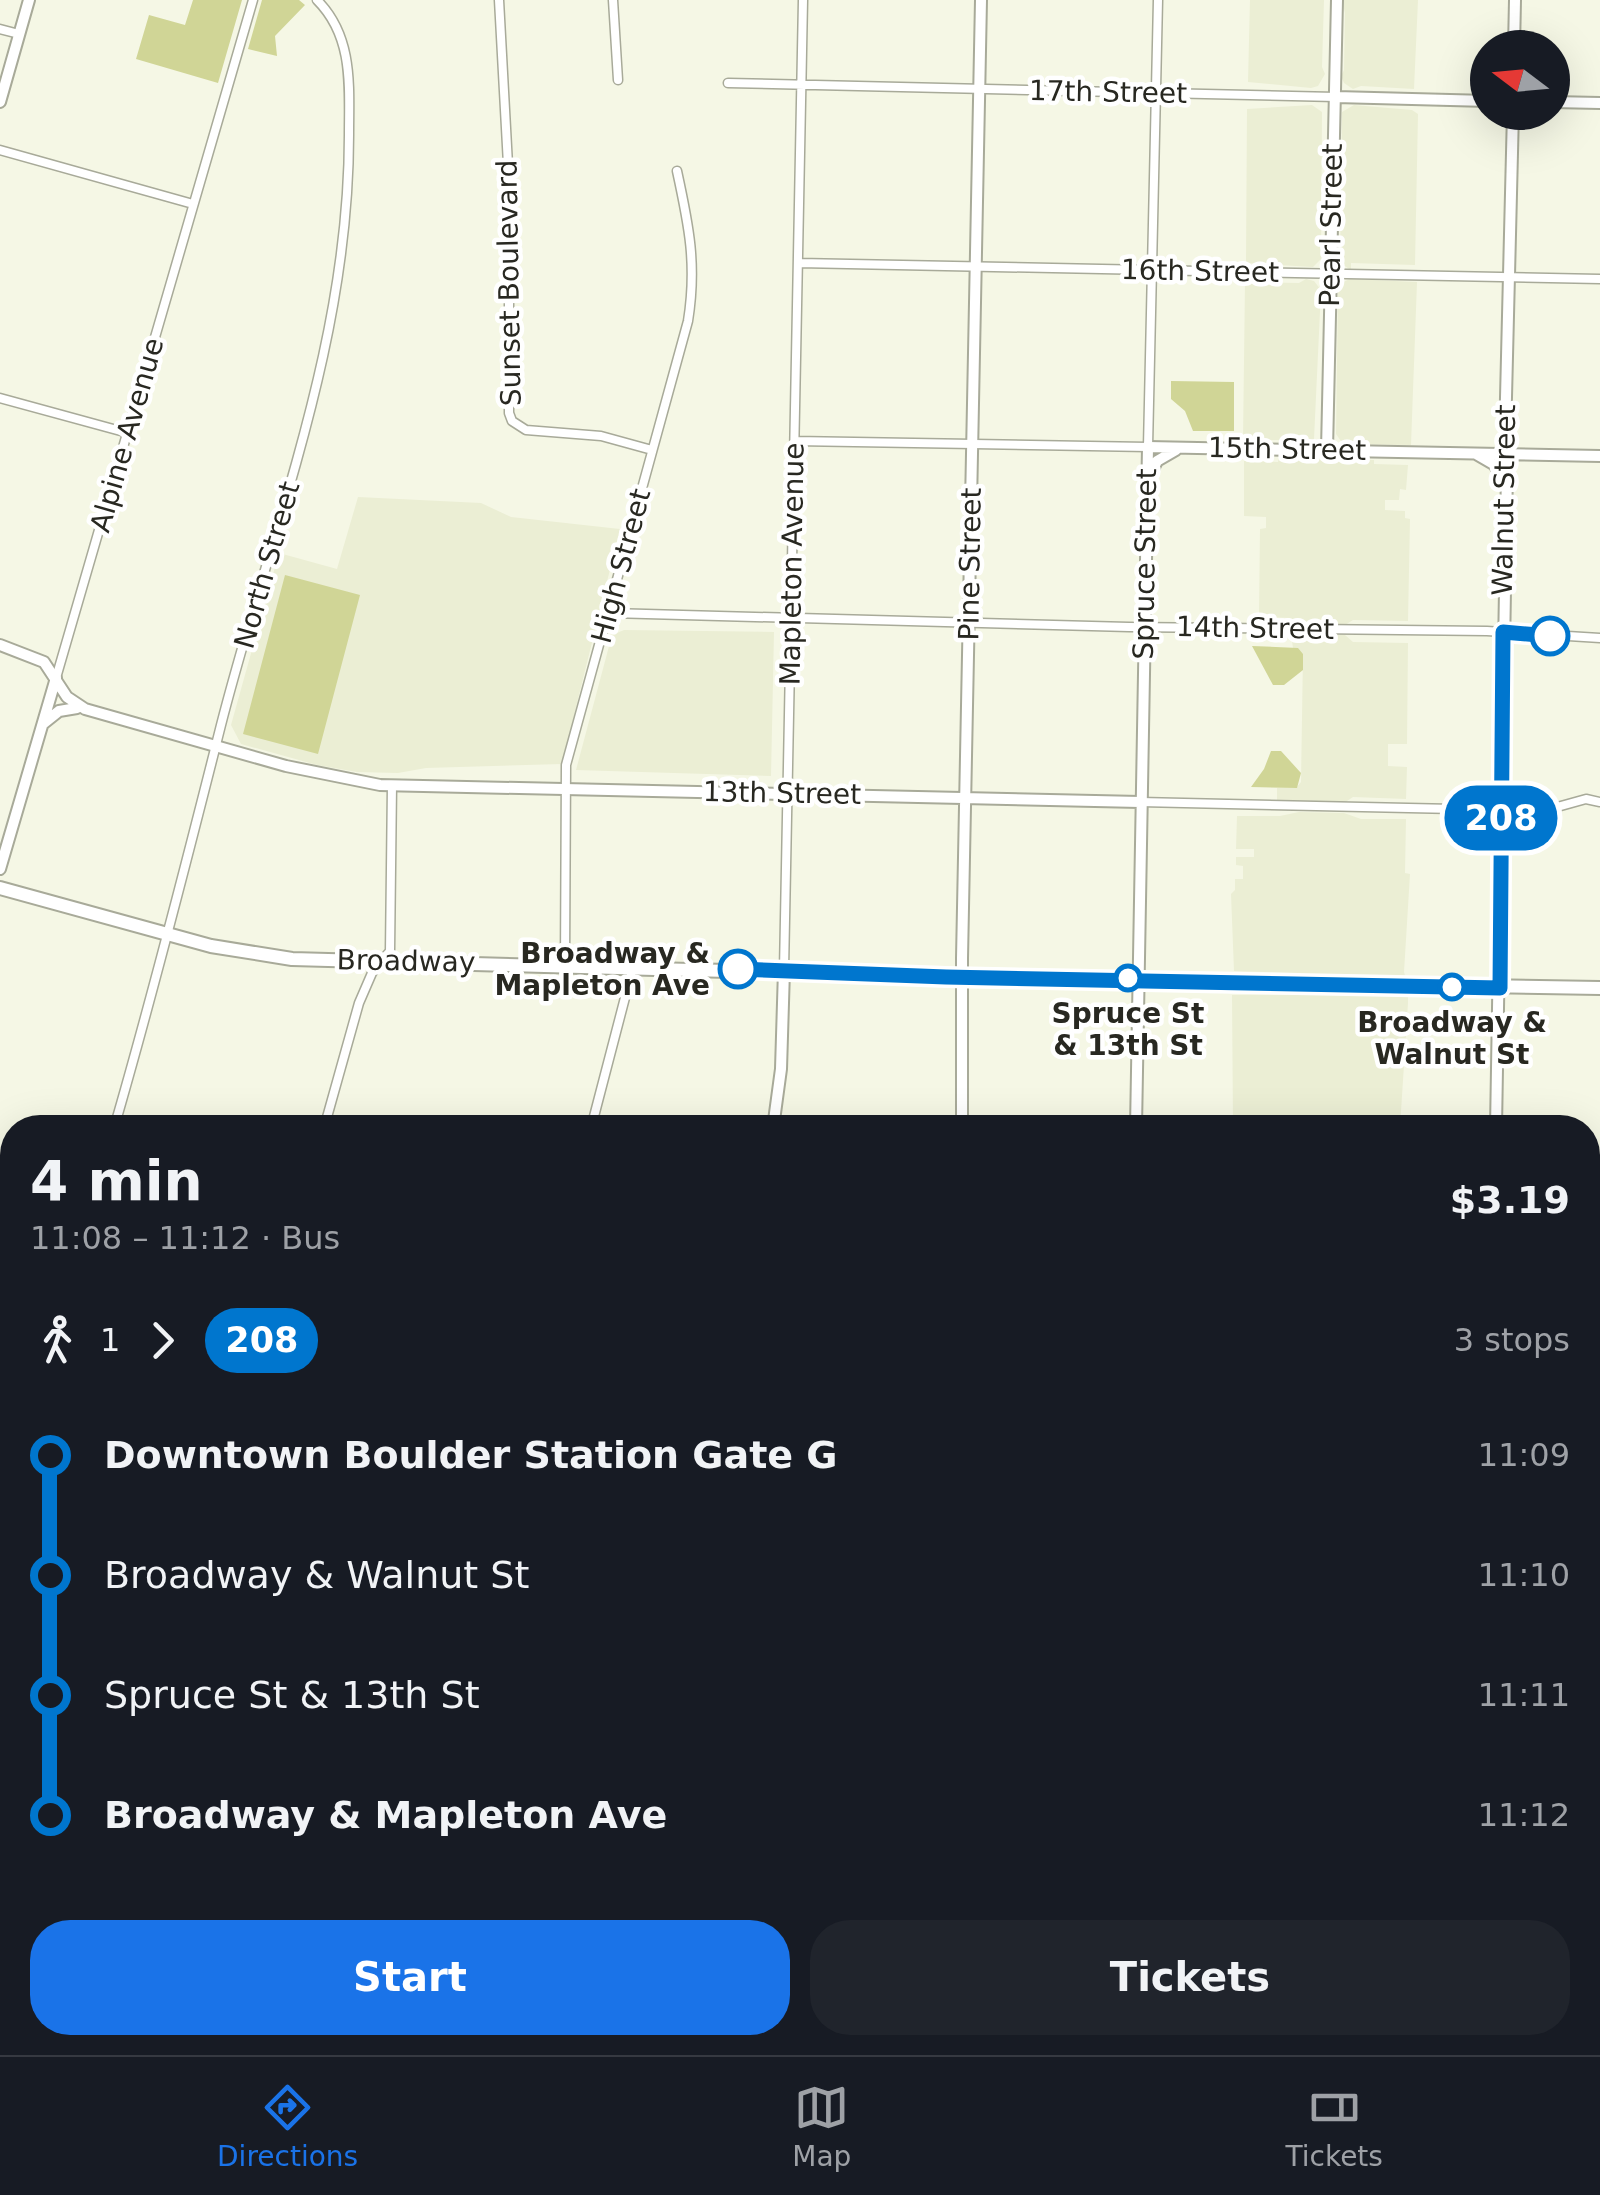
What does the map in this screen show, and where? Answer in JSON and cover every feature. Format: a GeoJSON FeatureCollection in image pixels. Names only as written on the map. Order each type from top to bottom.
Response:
{"type":"FeatureCollection","features":[{"type":"Feature","properties":{"kind":"main road","name":"Broadway"},"geometry":{"type":"LineString","coordinates":[[0,888],[263,956],[1600,988]]}},
{"type":"Feature","properties":{"kind":"street"},"geometry":{"type":"LineString","coordinates":[[0,102],[29,0]]}},
{"type":"Feature","properties":{"kind":"street","name":"Alpine Avenue"},"geometry":{"type":"LineString","coordinates":[[0,869],[253,0]]}},
{"type":"Feature","properties":{"kind":"street","name":"North Street"},"geometry":{"type":"LineString","coordinates":[[118,1115],[323,366],[336,302],[349,172],[350,72],[336,26],[317,0]]}},
{"type":"Feature","properties":{"kind":"street","name":"Sunset Boulevard"},"geometry":{"type":"LineString","coordinates":[[499,0],[509,183],[509,413],[512,421],[526,430],[601,436],[652,450]]}},
{"type":"Feature","properties":{"kind":"street"},"geometry":{"type":"LineString","coordinates":[[613,0],[618,80]]}},
{"type":"Feature","properties":{"kind":"street","name":"Mapleton Avenue"},"geometry":{"type":"LineString","coordinates":[[776,1115],[784,970],[803,0]]}},
{"type":"Feature","properties":{"kind":"street","name":"Pine Street"},"geometry":{"type":"LineString","coordinates":[[962,1115],[981,0]]}},
{"type":"Feature","properties":{"kind":"street","name":"Spruce Street"},"geometry":{"type":"LineString","coordinates":[[1137,1115],[1158,0]]}},
{"type":"Feature","properties":{"kind":"street","name":"Pearl Street"},"geometry":{"type":"LineString","coordinates":[[1328,450],[1337,0]]}},
{"type":"Feature","properties":{"kind":"street"},"geometry":{"type":"LineString","coordinates":[[1514,30],[1515,0]]}},
{"type":"Feature","properties":{"kind":"street"},"geometry":{"type":"LineString","coordinates":[[0,28],[19,34]]}},
{"type":"Feature","properties":{"kind":"street","name":"17th Street"},"geometry":{"type":"LineString","coordinates":[[728,82],[1470,100]]}},
{"type":"Feature","properties":{"kind":"street"},"geometry":{"type":"LineString","coordinates":[[1570,102],[1600,103]]}},
{"type":"Feature","properties":{"kind":"street","name":"Walnut Street"},"geometry":{"type":"LineString","coordinates":[[1496,1115],[1512,130]]}},
{"type":"Feature","properties":{"kind":"street"},"geometry":{"type":"LineString","coordinates":[[0,150],[194,204]]}},
{"type":"Feature","properties":{"kind":"street","name":"High Street"},"geometry":{"type":"LineString","coordinates":[[565,964],[566,765],[688,321],[694,285],[693,251],[677,171]]}},
{"type":"Feature","properties":{"kind":"street","name":"16th Street"},"geometry":{"type":"LineString","coordinates":[[799,263],[1600,279]]}},
{"type":"Feature","properties":{"kind":"street"},"geometry":{"type":"LineString","coordinates":[[0,398],[128,433]]}},
{"type":"Feature","properties":{"kind":"street","name":"15th Street"},"geometry":{"type":"LineString","coordinates":[[795,441],[1600,456]]}},
{"type":"Feature","properties":{"kind":"street"},"geometry":{"type":"LineString","coordinates":[[1146,491],[1157,461],[1183,448]]}},
{"type":"Feature","properties":{"kind":"street"},"geometry":{"type":"LineString","coordinates":[[1471,452],[1488,459],[1498,469],[1506,494]]}},
{"type":"Feature","properties":{"kind":"street","name":"14th Street"},"geometry":{"type":"LineString","coordinates":[[610,613],[790,620],[1503,632],[1600,638]]}},
{"type":"Feature","properties":{"kind":"street"},"geometry":{"type":"LineString","coordinates":[[0,645],[40,659],[67,697],[85,710]]}},
{"type":"Feature","properties":{"kind":"street"},"geometry":{"type":"LineString","coordinates":[[41,728],[58,710],[85,710]]}},
{"type":"Feature","properties":{"kind":"street","name":"13th Street"},"geometry":{"type":"LineString","coordinates":[[85,710],[331,777],[392,785],[1501,810],[1545,809],[1586,799],[1600,802]]}},
{"type":"Feature","properties":{"kind":"street"},"geometry":{"type":"LineString","coordinates":[[328,1115],[359,1004],[372,973],[386,959],[391,940],[392,785]]}},
{"type":"Feature","properties":{"kind":"street"},"geometry":{"type":"LineString","coordinates":[[594,1115],[633,966]]}},
{"type":"Feature","properties":{"kind":"street"},"geometry":{"type":"LineString","coordinates":[[1308,2055],[1332,2055]]}},
{"type":"Feature","properties":{"kind":"street"},"geometry":{"type":"LineString","coordinates":[[1508,2055],[1543,2055]]}},
{"type":"Feature","properties":{"kind":"shaded area"},"geometry":{"type":"Polygon","coordinates":[[[1250,0],[1324,0],[1325,74],[1318,86],[1248,82],[1250,0]]]}},
{"type":"Feature","properties":{"kind":"shaded area"},"geometry":{"type":"Polygon","coordinates":[[[1342,0],[1418,0],[1414,89],[1353,89],[1344,83],[1342,0]]]}},
{"type":"Feature","properties":{"kind":"shaded area"},"geometry":{"type":"Polygon","coordinates":[[[1312,105],[1322,112],[1321,259],[1313,267],[1246,263],[1247,109],[1312,105]]]}},
{"type":"Feature","properties":{"kind":"shaded area"},"geometry":{"type":"Polygon","coordinates":[[[1354,105],[1412,110],[1418,114],[1415,265],[1351,263],[1351,270],[1340,263],[1342,112],[1354,105]]]}},
{"type":"Feature","properties":{"kind":"shaded area"},"geometry":{"type":"Polygon","coordinates":[[[1306,279],[1314,281],[1321,290],[1314,439],[1310,444],[1300,445],[1294,440],[1243,440],[1245,282],[1299,283],[1306,279]]]}},
{"type":"Feature","properties":{"kind":"shaded area"},"geometry":{"type":"Polygon","coordinates":[[[1350,279],[1417,282],[1411,445],[1343,444],[1336,434],[1338,291],[1350,279]]]}},
{"type":"Feature","properties":{"kind":"shaded area"},"geometry":{"type":"Polygon","coordinates":[[[1279,458],[1374,460],[1374,464],[1408,465],[1406,490],[1400,489],[1399,500],[1385,500],[1385,510],[1405,511],[1405,518],[1410,519],[1408,621],[1290,624],[1290,618],[1259,617],[1260,529],[1266,528],[1266,517],[1244,516],[1244,461],[1278,462],[1279,458]]]}},
{"type":"Feature","properties":{"kind":"shaded area"},"geometry":{"type":"Polygon","coordinates":[[[358,497],[481,503],[511,517],[620,529],[562,764],[357,772],[241,744],[231,725],[279,553],[337,569],[358,497]]]}},
{"type":"Feature","properties":{"kind":"shaded area"},"geometry":{"type":"Polygon","coordinates":[[[624,630],[774,632],[771,776],[576,770],[612,635],[624,630]]]}},
{"type":"Feature","properties":{"kind":"shaded area"},"geometry":{"type":"Polygon","coordinates":[[[1302,634],[1345,635],[1353,642],[1408,643],[1407,744],[1388,744],[1388,766],[1407,767],[1406,799],[1353,797],[1344,803],[1277,802],[1277,788],[1296,788],[1301,782],[1303,654],[1293,648],[1292,641],[1302,634]]]}},
{"type":"Feature","properties":{"kind":"shaded area"},"geometry":{"type":"Polygon","coordinates":[[[1299,812],[1344,813],[1361,819],[1406,819],[1405,873],[1410,874],[1404,972],[1408,1003],[1401,1115],[1233,1115],[1232,995],[1302,995],[1301,973],[1234,971],[1231,894],[1235,879],[1243,879],[1243,866],[1236,865],[1236,857],[1254,857],[1254,849],[1236,849],[1237,816],[1299,812]]]}},
{"type":"Feature","properties":{"kind":"green space"},"geometry":{"type":"Polygon","coordinates":[[[193,0],[242,0],[218,83],[136,59],[149,15],[185,25],[193,0]]]}},
{"type":"Feature","properties":{"kind":"green space"},"geometry":{"type":"Polygon","coordinates":[[[262,0],[299,0],[305,5],[275,36],[277,56],[248,49],[262,0]]]}},
{"type":"Feature","properties":{"kind":"green space"},"geometry":{"type":"Polygon","coordinates":[[[1171,381],[1234,382],[1234,431],[1193,431],[1185,411],[1171,399],[1171,381]]]}},
{"type":"Feature","properties":{"kind":"green space"},"geometry":{"type":"Polygon","coordinates":[[[285,575],[360,595],[318,754],[243,734],[285,575]]]}},
{"type":"Feature","properties":{"kind":"green space"},"geometry":{"type":"Polygon","coordinates":[[[1252,646],[1298,648],[1303,654],[1303,670],[1284,685],[1273,685],[1252,646]]]}},
{"type":"Feature","properties":{"kind":"green space"},"geometry":{"type":"Polygon","coordinates":[[[1271,751],[1281,751],[1301,773],[1297,788],[1251,787],[1271,751]]]}},
{"type":"Feature","properties":{"kind":"bus line","name":"208"},"geometry":{"type":"LineString","coordinates":[[738,969],[1500,988],[1503,632],[1550,636]]}},
{"type":"Feature","properties":{"kind":"place","name":"Broadway & Mapleton Ave"},"geometry":{"type":"Point","coordinates":[738,969]}},
{"type":"Feature","properties":{"kind":"place","name":"Spruce St & 13th St"},"geometry":{"type":"Point","coordinates":[1128,978]}},
{"type":"Feature","properties":{"kind":"place","name":"Broadway & Walnut St"},"geometry":{"type":"Point","coordinates":[1452,987]}}]}
